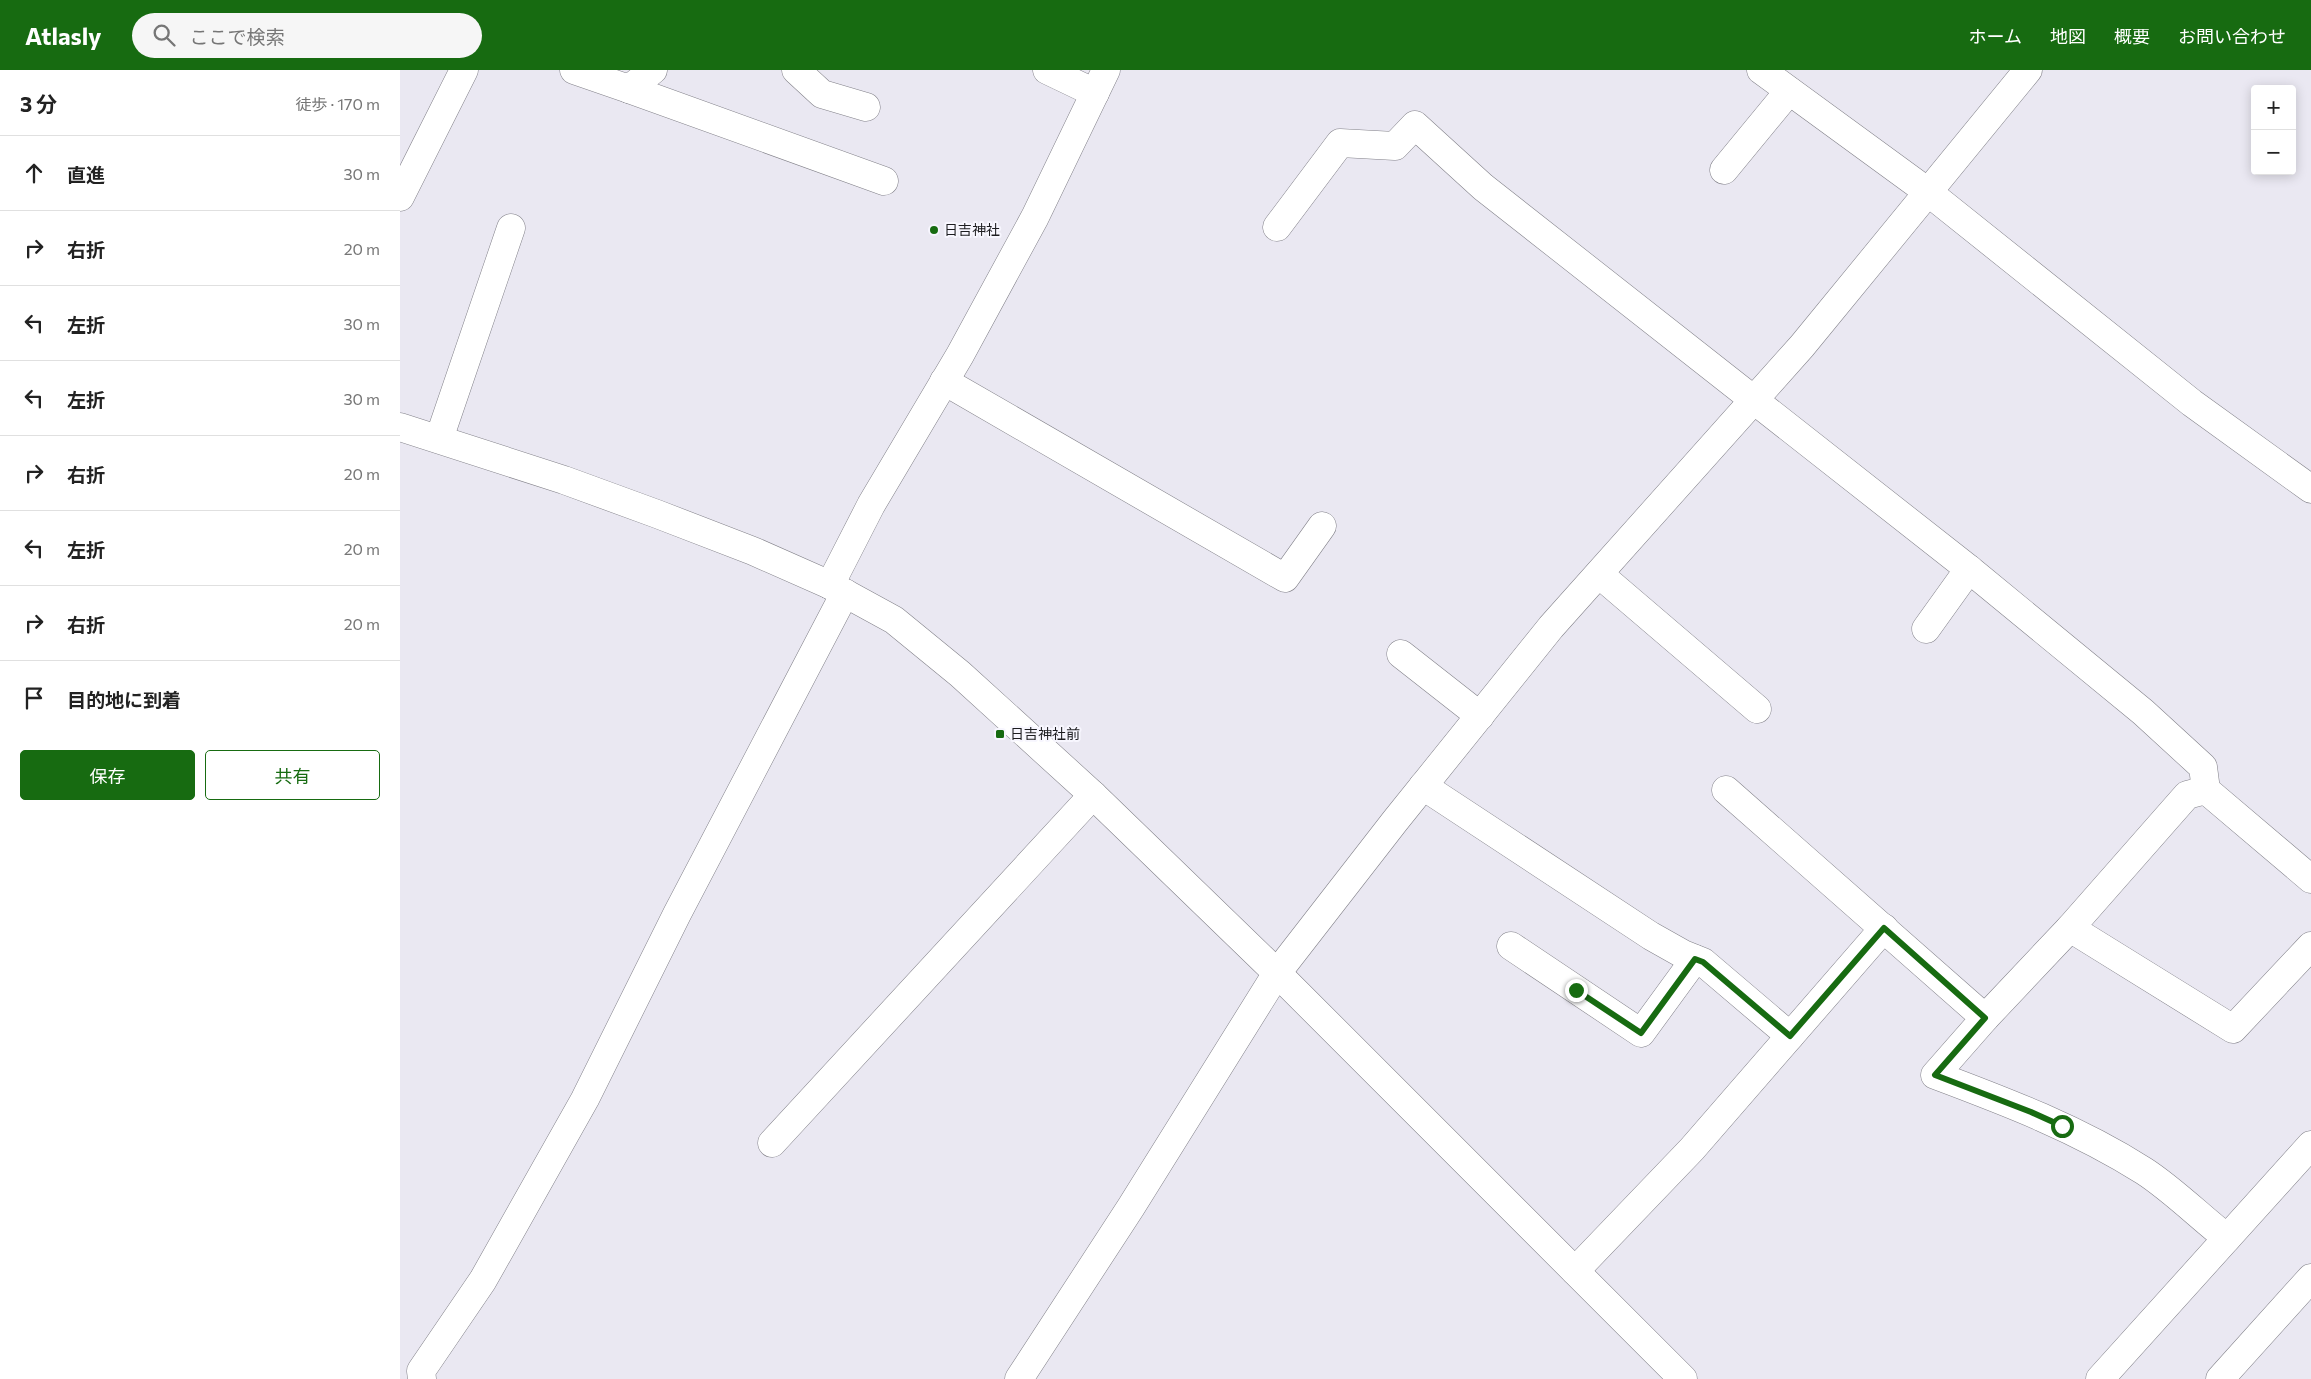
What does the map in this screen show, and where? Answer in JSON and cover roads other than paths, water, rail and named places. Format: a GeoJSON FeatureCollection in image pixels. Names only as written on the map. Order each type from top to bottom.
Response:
{"type":"FeatureCollection","features":[{"type":"Feature","properties":{"kind":"street"},"geometry":{"type":"LineString","coordinates":[[400,197],[464,70]]}},
{"type":"Feature","properties":{"kind":"street"},"geometry":{"type":"LineString","coordinates":[[574,70],[884,182]]}},
{"type":"Feature","properties":{"kind":"street"},"geometry":{"type":"LineString","coordinates":[[629,90],[653,70]]}},
{"type":"Feature","properties":{"kind":"street"},"geometry":{"type":"LineString","coordinates":[[796,70],[822,94],[866,107]]}},
{"type":"Feature","properties":{"kind":"street"},"geometry":{"type":"LineString","coordinates":[[422,1379],[420,1371],[483,1280],[585,1098],[837,589],[871,505],[944,381],[1035,217],[1101,82],[1047,70]]}},
{"type":"Feature","properties":{"kind":"street"},"geometry":{"type":"LineString","coordinates":[[1761,70],[1928,192],[2192,403],[2311,489]]}},
{"type":"Feature","properties":{"kind":"street"},"geometry":{"type":"LineString","coordinates":[[1019,1379],[1131,1207],[1277,973],[1551,628],[1802,346],[2028,70]]}},
{"type":"Feature","properties":{"kind":"street"},"geometry":{"type":"LineString","coordinates":[[1724,170],[1789,90]]}},
{"type":"Feature","properties":{"kind":"street"},"geometry":{"type":"LineString","coordinates":[[1277,227],[1340,143],[1395,146],[1415,125],[1483,188],[1970,569],[2143,712],[2203,767],[2206,790],[2311,879]]}},
{"type":"Feature","properties":{"kind":"street"},"geometry":{"type":"LineString","coordinates":[[439,439],[511,228]]}},
{"type":"Feature","properties":{"kind":"street"},"geometry":{"type":"LineString","coordinates":[[944,381],[1285,578],[1322,526]]}},
{"type":"Feature","properties":{"kind":"street"},"geometry":{"type":"LineString","coordinates":[[400,427],[657,514],[753,551],[837,589],[894,620],[960,674],[1092,795],[1277,973],[1683,1379]]}},
{"type":"Feature","properties":{"kind":"street"},"geometry":{"type":"LineString","coordinates":[[1926,629],[1970,569]]}},
{"type":"Feature","properties":{"kind":"street"},"geometry":{"type":"LineString","coordinates":[[1599,574],[1758,709]]}},
{"type":"Feature","properties":{"kind":"street"},"geometry":{"type":"LineString","coordinates":[[1402,654],[1480,716]]}},
{"type":"Feature","properties":{"kind":"street"},"geometry":{"type":"LineString","coordinates":[[1424,786],[1651,936],[1703,962],[1790,1036]]}},
{"type":"Feature","properties":{"kind":"street"},"geometry":{"type":"LineString","coordinates":[[1726,790],[1985,1018]]}},
{"type":"Feature","properties":{"kind":"street"},"geometry":{"type":"LineString","coordinates":[[2206,790],[2187,795],[2070,928],[1985,1018],[1935,1075],[2031,1112],[2078,1133],[2145,1172],[2227,1238]]}},
{"type":"Feature","properties":{"kind":"street"},"geometry":{"type":"LineString","coordinates":[[772,1143],[1092,795]]}},
{"type":"Feature","properties":{"kind":"street"},"geometry":{"type":"LineString","coordinates":[[1575,1271],[1692,1149],[1884,928]]}},
{"type":"Feature","properties":{"kind":"street"},"geometry":{"type":"LineString","coordinates":[[2070,928],[2233,1029],[2311,946]]}},
{"type":"Feature","properties":{"kind":"street"},"geometry":{"type":"LineString","coordinates":[[1511,946],[1641,1033],[1695,959]]}},
{"type":"Feature","properties":{"kind":"street"},"geometry":{"type":"LineString","coordinates":[[2100,1379],[2311,1145]]}},
{"type":"Feature","properties":{"kind":"street"},"geometry":{"type":"LineString","coordinates":[[2220,1379],[2311,1278]]}},
{"type":"Feature","properties":{"kind":"place","name":"日吉神社"},"geometry":{"type":"Point","coordinates":[934,230]}},
{"type":"Feature","properties":{"kind":"place","name":"日吉神社前"},"geometry":{"type":"Point","coordinates":[1000,734]}}]}
